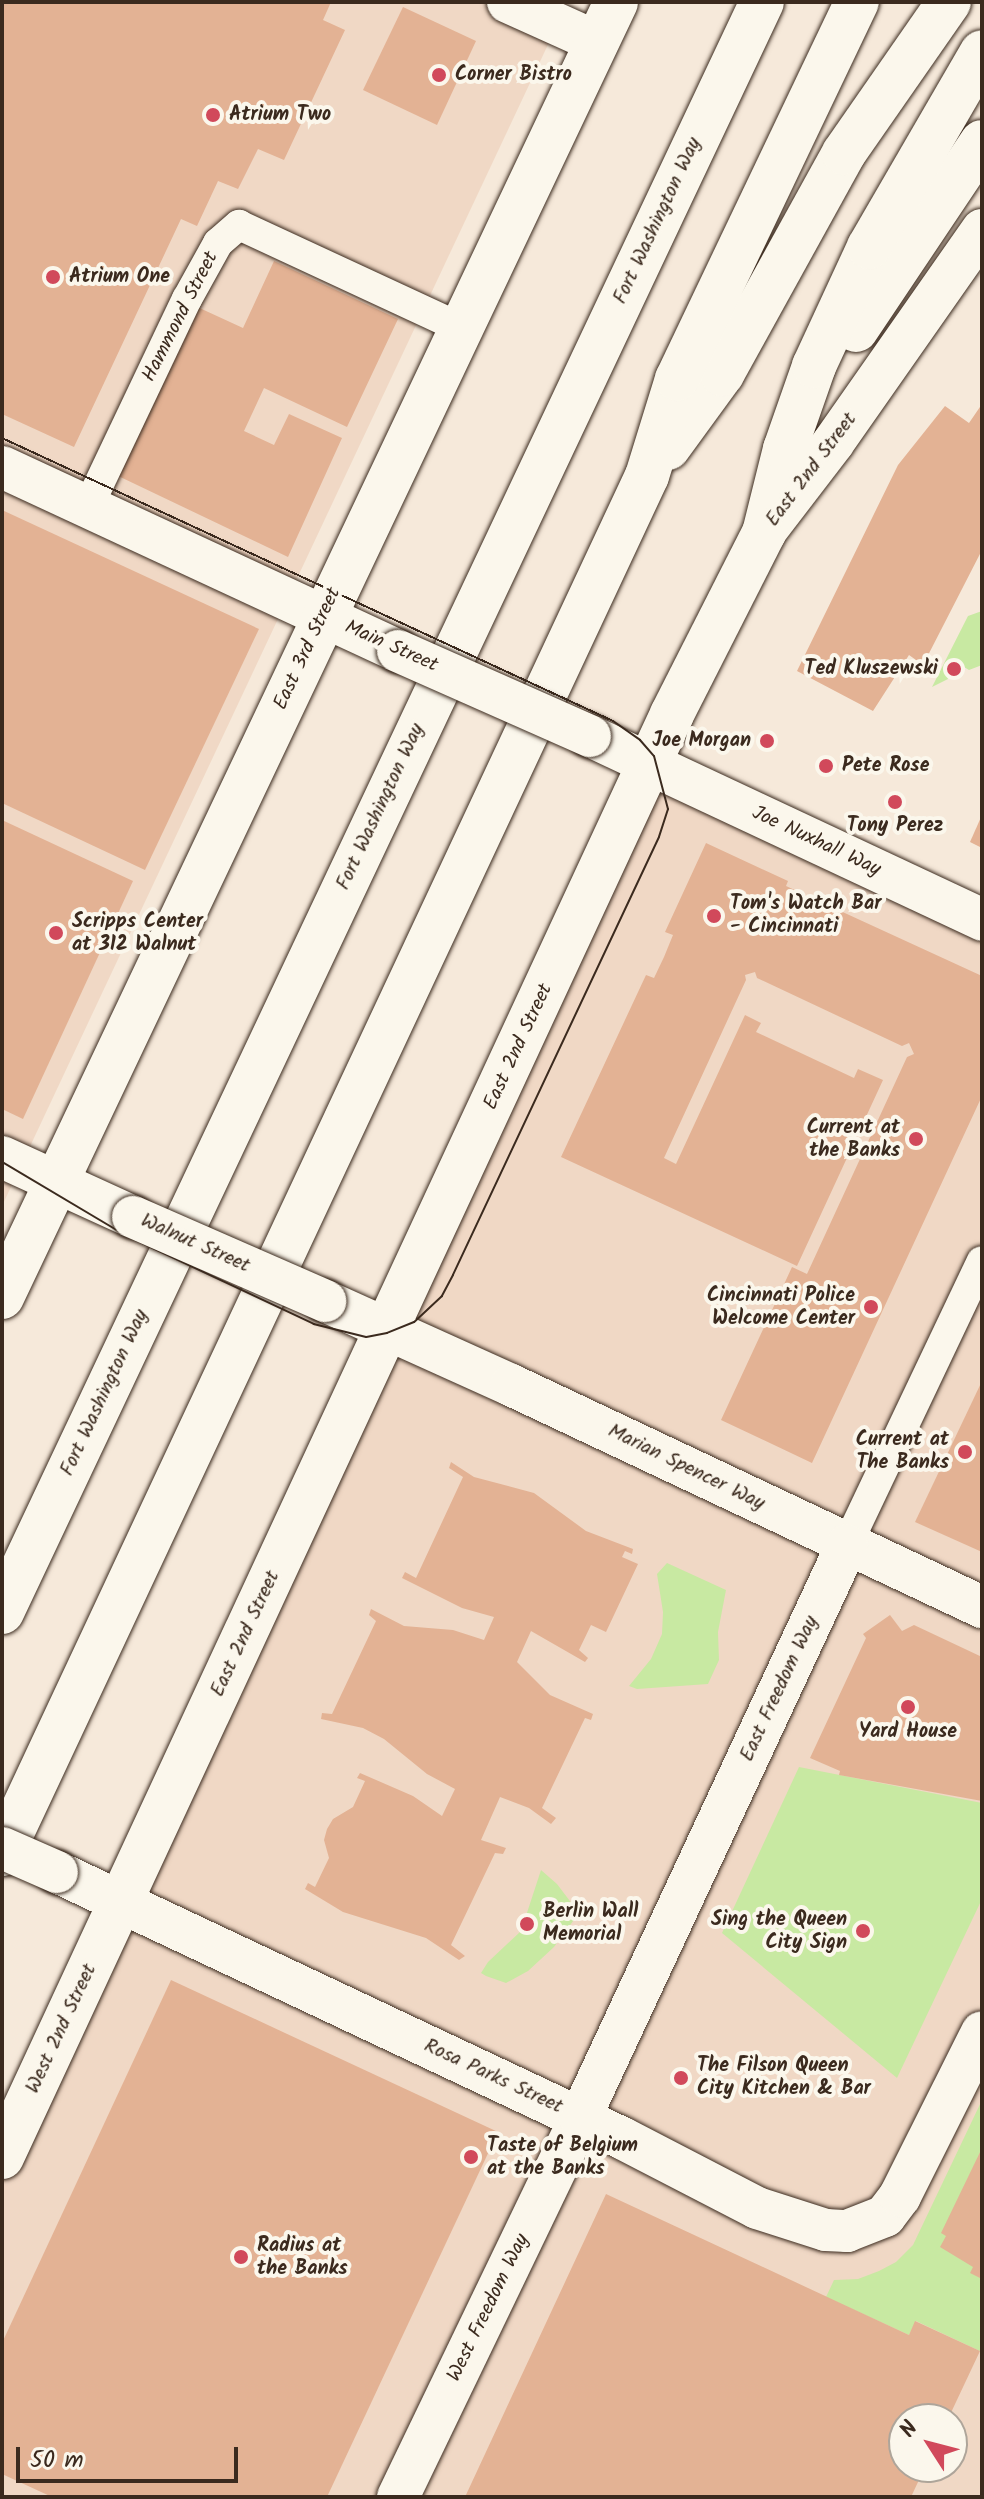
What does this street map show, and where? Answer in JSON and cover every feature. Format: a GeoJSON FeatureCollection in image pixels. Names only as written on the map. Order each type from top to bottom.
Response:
{"type":"FeatureCollection","features":[{"type":"Feature","properties":{"kind":"main road"},"geometry":{"type":"LineString","coordinates":[[508,2],[597,42]]}},
{"type":"Feature","properties":{"kind":"main road","name":"East 3rd Street"},"geometry":{"type":"LineString","coordinates":[[2,1297],[616,2]]}},
{"type":"Feature","properties":{"kind":"main road","name":"Fort Washington Way"},"geometry":{"type":"LineString","coordinates":[[2,1612],[762,2]]}},
{"type":"Feature","properties":{"kind":"main road"},"geometry":{"type":"LineString","coordinates":[[2,1854],[647,476],[677,379],[857,2]]}},
{"type":"Feature","properties":{"kind":"main road"},"geometry":{"type":"LineString","coordinates":[[647,476],[722,374],[844,153],[949,2]]}},
{"type":"Feature","properties":{"kind":"main road"},"geometry":{"type":"LineString","coordinates":[[764,533],[785,449],[814,366],[869,247],[982,52]]}},
{"type":"Feature","properties":{"kind":"main road"},"geometry":{"type":"LineString","coordinates":[[785,449],[881,291],[982,142]]}},
{"type":"Feature","properties":{"kind":"main road","name":"East 2nd Street"},"geometry":{"type":"LineString","coordinates":[[122,1901],[650,764],[764,533],[842,431],[982,230]]}},
{"type":"Feature","properties":{"kind":"main road","name":"Main Street"},"geometry":{"type":"LineString","coordinates":[[2,467],[650,764]]}},
{"type":"Feature","properties":{"kind":"main road","name":"Joe Nuxhall Way"},"geometry":{"type":"LineString","coordinates":[[650,764],[982,920]]}},
{"type":"Feature","properties":{"kind":"main road","name":"Walnut Street"},"geometry":{"type":"LineString","coordinates":[[2,1157],[389,1329]]}},
{"type":"Feature","properties":{"kind":"main road","name":"Marian Spencer Way"},"geometry":{"type":"LineString","coordinates":[[389,1329],[982,1607]]}},
{"type":"Feature","properties":{"kind":"main road","name":"East Freedom Way"},"geometry":{"type":"LineString","coordinates":[[580,2118],[847,1545]]}},
{"type":"Feature","properties":{"kind":"main road","name":"Rosa Parks Street"},"geometry":{"type":"LineString","coordinates":[[2,1848],[122,1901],[580,2118],[757,2208],[793,2222],[826,2230],[847,2231],[868,2226],[885,2216],[900,2196],[982,2032]]}},
{"type":"Feature","properties":{"kind":"main road","name":"West 2nd Street"},"geometry":{"type":"LineString","coordinates":[[2,2157],[122,1901]]}},
{"type":"Feature","properties":{"kind":"main road","name":"West Freedom Way"},"geometry":{"type":"LineString","coordinates":[[398,2497],[580,2118]]}},
{"type":"Feature","properties":{"kind":"street","name":"Hammond Street"},"geometry":{"type":"LineString","coordinates":[[89,505],[187,299],[218,243],[239,225],[461,328]]}},
{"type":"Feature","properties":{"kind":"street","name":"East Freedom Way"},"geometry":{"type":"LineString","coordinates":[[847,1545],[982,1261]]}},
{"type":"Feature","properties":{"kind":"shaded area"},"geometry":{"type":"Polygon","coordinates":[[[2,2],[568,2],[2,1206],[2,2]]]}},
{"type":"Feature","properties":{"kind":"shaded area"},"geometry":{"type":"Polygon","coordinates":[[[650,764],[982,920],[982,2497],[2,2497],[2,2157],[650,764]]]}},
{"type":"Feature","properties":{"kind":"green space"},"geometry":{"type":"Polygon","coordinates":[[[982,611],[982,665],[969,670],[954,661],[945,669],[948,679],[932,687],[968,616],[982,611]]]}},
{"type":"Feature","properties":{"kind":"green space"},"geometry":{"type":"Polygon","coordinates":[[[667,1563],[726,1590],[718,1632],[719,1660],[708,1684],[637,1689],[629,1686],[651,1659],[662,1634],[663,1612],[657,1574],[667,1563]]]}},
{"type":"Feature","properties":{"kind":"green space"},"geometry":{"type":"Polygon","coordinates":[[[799,1767],[982,1803],[982,1899],[897,2078],[722,1933],[799,1767]]]}},
{"type":"Feature","properties":{"kind":"green space"},"geometry":{"type":"Polygon","coordinates":[[[541,1870],[557,1884],[579,1913],[554,1947],[528,1971],[506,1983],[486,1976],[481,1973],[488,1962],[521,1931],[541,1870]]]}},
{"type":"Feature","properties":{"kind":"green space"},"geometry":{"type":"Polygon","coordinates":[[[982,2100],[982,2352],[916,2321],[909,2335],[826,2297],[834,2280],[858,2279],[879,2271],[896,2262],[913,2245],[982,2100]]]}},
{"type":"Feature","properties":{"kind":"building"},"geometry":{"type":"Polygon","coordinates":[[[2,2],[331,2],[323,20],[345,30],[284,160],[258,149],[238,189],[218,181],[197,226],[181,219],[74,447],[2,414],[2,2]]]}},
{"type":"Feature","properties":{"kind":"building"},"geometry":{"type":"Polygon","coordinates":[[[403,7],[476,41],[437,125],[363,90],[403,7]]]}},
{"type":"Feature","properties":{"kind":"building"},"geometry":{"type":"Polygon","coordinates":[[[274,261],[398,319],[347,427],[264,388],[244,431],[274,445],[289,414],[342,438],[288,557],[114,474],[193,305],[243,328],[274,261]]]}},
{"type":"Feature","properties":{"kind":"building"},"geometry":{"type":"Polygon","coordinates":[[[982,404],[982,550],[923,665],[909,655],[873,711],[797,671],[898,465],[945,406],[969,423],[982,404]]]}},
{"type":"Feature","properties":{"kind":"building"},"geometry":{"type":"Polygon","coordinates":[[[2,510],[259,629],[145,870],[2,803],[2,510]]]}},
{"type":"Feature","properties":{"kind":"building"},"geometry":{"type":"Polygon","coordinates":[[[982,815],[982,848],[970,842],[982,815]]]}},
{"type":"Feature","properties":{"kind":"building","name":"Scripps Center at 312 Walnut"},"geometry":{"type":"Polygon","coordinates":[[[2,820],[133,881],[23,1119],[2,1109],[2,820]]]}},
{"type":"Feature","properties":{"kind":"building","name":"Current at the Banks"},"geometry":{"type":"Polygon","coordinates":[[[706,843],[788,881],[786,886],[982,976],[982,1096],[812,1463],[721,1420],[792,1267],[807,1274],[907,1057],[914,1054],[909,1043],[902,1046],[757,978],[755,972],[745,975],[746,980],[664,1158],[676,1164],[745,1015],[761,1023],[756,1032],[854,1078],[858,1069],[883,1080],[797,1266],[561,1157],[646,975],[654,978],[664,957],[673,935],[665,932],[706,843]]]}},
{"type":"Feature","properties":{"kind":"building","name":"Current at The Banks"},"geometry":{"type":"Polygon","coordinates":[[[982,1381],[982,1552],[915,1522],[982,1381]]]}},
{"type":"Feature","properties":{"kind":"building"},"geometry":{"type":"Polygon","coordinates":[[[451,1462],[474,1477],[534,1493],[586,1531],[633,1549],[632,1554],[625,1551],[622,1557],[638,1564],[606,1632],[591,1625],[579,1650],[588,1658],[585,1662],[531,1631],[517,1662],[550,1695],[593,1714],[591,1720],[585,1718],[542,1808],[556,1818],[551,1824],[529,1808],[500,1797],[481,1840],[506,1848],[503,1854],[495,1853],[451,1945],[465,1956],[459,1960],[426,1938],[343,1912],[305,1889],[308,1883],[315,1887],[329,1858],[324,1840],[327,1829],[333,1819],[353,1807],[365,1781],[357,1778],[360,1773],[413,1796],[442,1816],[455,1789],[427,1774],[384,1739],[363,1728],[321,1719],[322,1713],[332,1714],[376,1621],[369,1615],[371,1609],[404,1626],[453,1630],[484,1640],[494,1617],[462,1608],[402,1578],[405,1572],[416,1578],[463,1477],[449,1468],[451,1462]]]}},
{"type":"Feature","properties":{"kind":"building","name":"Yard House"},"geometry":{"type":"Polygon","coordinates":[[[890,1615],[902,1631],[914,1625],[982,1657],[982,1801],[839,1775],[840,1771],[810,1758],[866,1638],[863,1634],[890,1615]]]}},
{"type":"Feature","properties":{"kind":"building","name":"Radius at the Banks"},"geometry":{"type":"Polygon","coordinates":[[[171,1980],[498,2132],[327,2497],[52,2497],[2,2474],[2,2343],[171,1980]]]}},
{"type":"Feature","properties":{"kind":"building"},"geometry":{"type":"Polygon","coordinates":[[[982,2148],[982,2279],[970,2273],[973,2267],[940,2247],[946,2236],[941,2233],[982,2148]]]}},
{"type":"Feature","properties":{"kind":"building"},"geometry":{"type":"Polygon","coordinates":[[[606,2194],[909,2335],[915,2321],[980,2351],[956,2403],[888,2403],[888,2483],[918,2483],[911,2497],[465,2497],[606,2194]]]}},
{"type":"Feature","properties":{"kind":"tram line"},"geometry":{"type":"LineString","coordinates":[[2,438],[613,721],[640,740],[654,756],[668,809],[659,837],[453,1275],[442,1296],[414,1322],[387,1333],[366,1337],[314,1324],[125,1235],[2,1162]]}},
{"type":"Feature","properties":{"kind":"place","name":"Corner Bistro"},"geometry":{"type":"Point","coordinates":[439,75]}},
{"type":"Feature","properties":{"kind":"place","name":"Atrium Two"},"geometry":{"type":"Point","coordinates":[213,115]}},
{"type":"Feature","properties":{"kind":"place","name":"Atrium One"},"geometry":{"type":"Point","coordinates":[53,277]}},
{"type":"Feature","properties":{"kind":"place","name":"Ted Kluszewski"},"geometry":{"type":"Point","coordinates":[954,669]}},
{"type":"Feature","properties":{"kind":"place","name":"Joe Morgan"},"geometry":{"type":"Point","coordinates":[767,741]}},
{"type":"Feature","properties":{"kind":"place","name":"Pete Rose"},"geometry":{"type":"Point","coordinates":[826,766]}},
{"type":"Feature","properties":{"kind":"place","name":"Tony Perez"},"geometry":{"type":"Point","coordinates":[895,802]}},
{"type":"Feature","properties":{"kind":"place","name":"Tom's Watch Bar - Cincinnati"},"geometry":{"type":"Point","coordinates":[714,916]}},
{"type":"Feature","properties":{"kind":"place","name":"Scripps Center at 312 Walnut"},"geometry":{"type":"Point","coordinates":[56,933]}},
{"type":"Feature","properties":{"kind":"place","name":"Current at the Banks"},"geometry":{"type":"Point","coordinates":[916,1139]}},
{"type":"Feature","properties":{"kind":"place","name":"Cincinnati Police Welcome Center"},"geometry":{"type":"Point","coordinates":[871,1307]}},
{"type":"Feature","properties":{"kind":"place","name":"Current at The Banks"},"geometry":{"type":"Point","coordinates":[965,1452]}},
{"type":"Feature","properties":{"kind":"place","name":"Yard House"},"geometry":{"type":"Point","coordinates":[908,1707]}},
{"type":"Feature","properties":{"kind":"place","name":"Berlin Wall Memorial"},"geometry":{"type":"Point","coordinates":[527,1924]}},
{"type":"Feature","properties":{"kind":"place","name":"Sing the Queen City Sign"},"geometry":{"type":"Point","coordinates":[863,1931]}},
{"type":"Feature","properties":{"kind":"place","name":"The Filson Queen City Kitchen & Bar"},"geometry":{"type":"Point","coordinates":[681,2078]}},
{"type":"Feature","properties":{"kind":"place","name":"Taste of Belgium at the Banks"},"geometry":{"type":"Point","coordinates":[471,2157]}},
{"type":"Feature","properties":{"kind":"place","name":"Radius at the Banks"},"geometry":{"type":"Point","coordinates":[241,2257]}}]}
